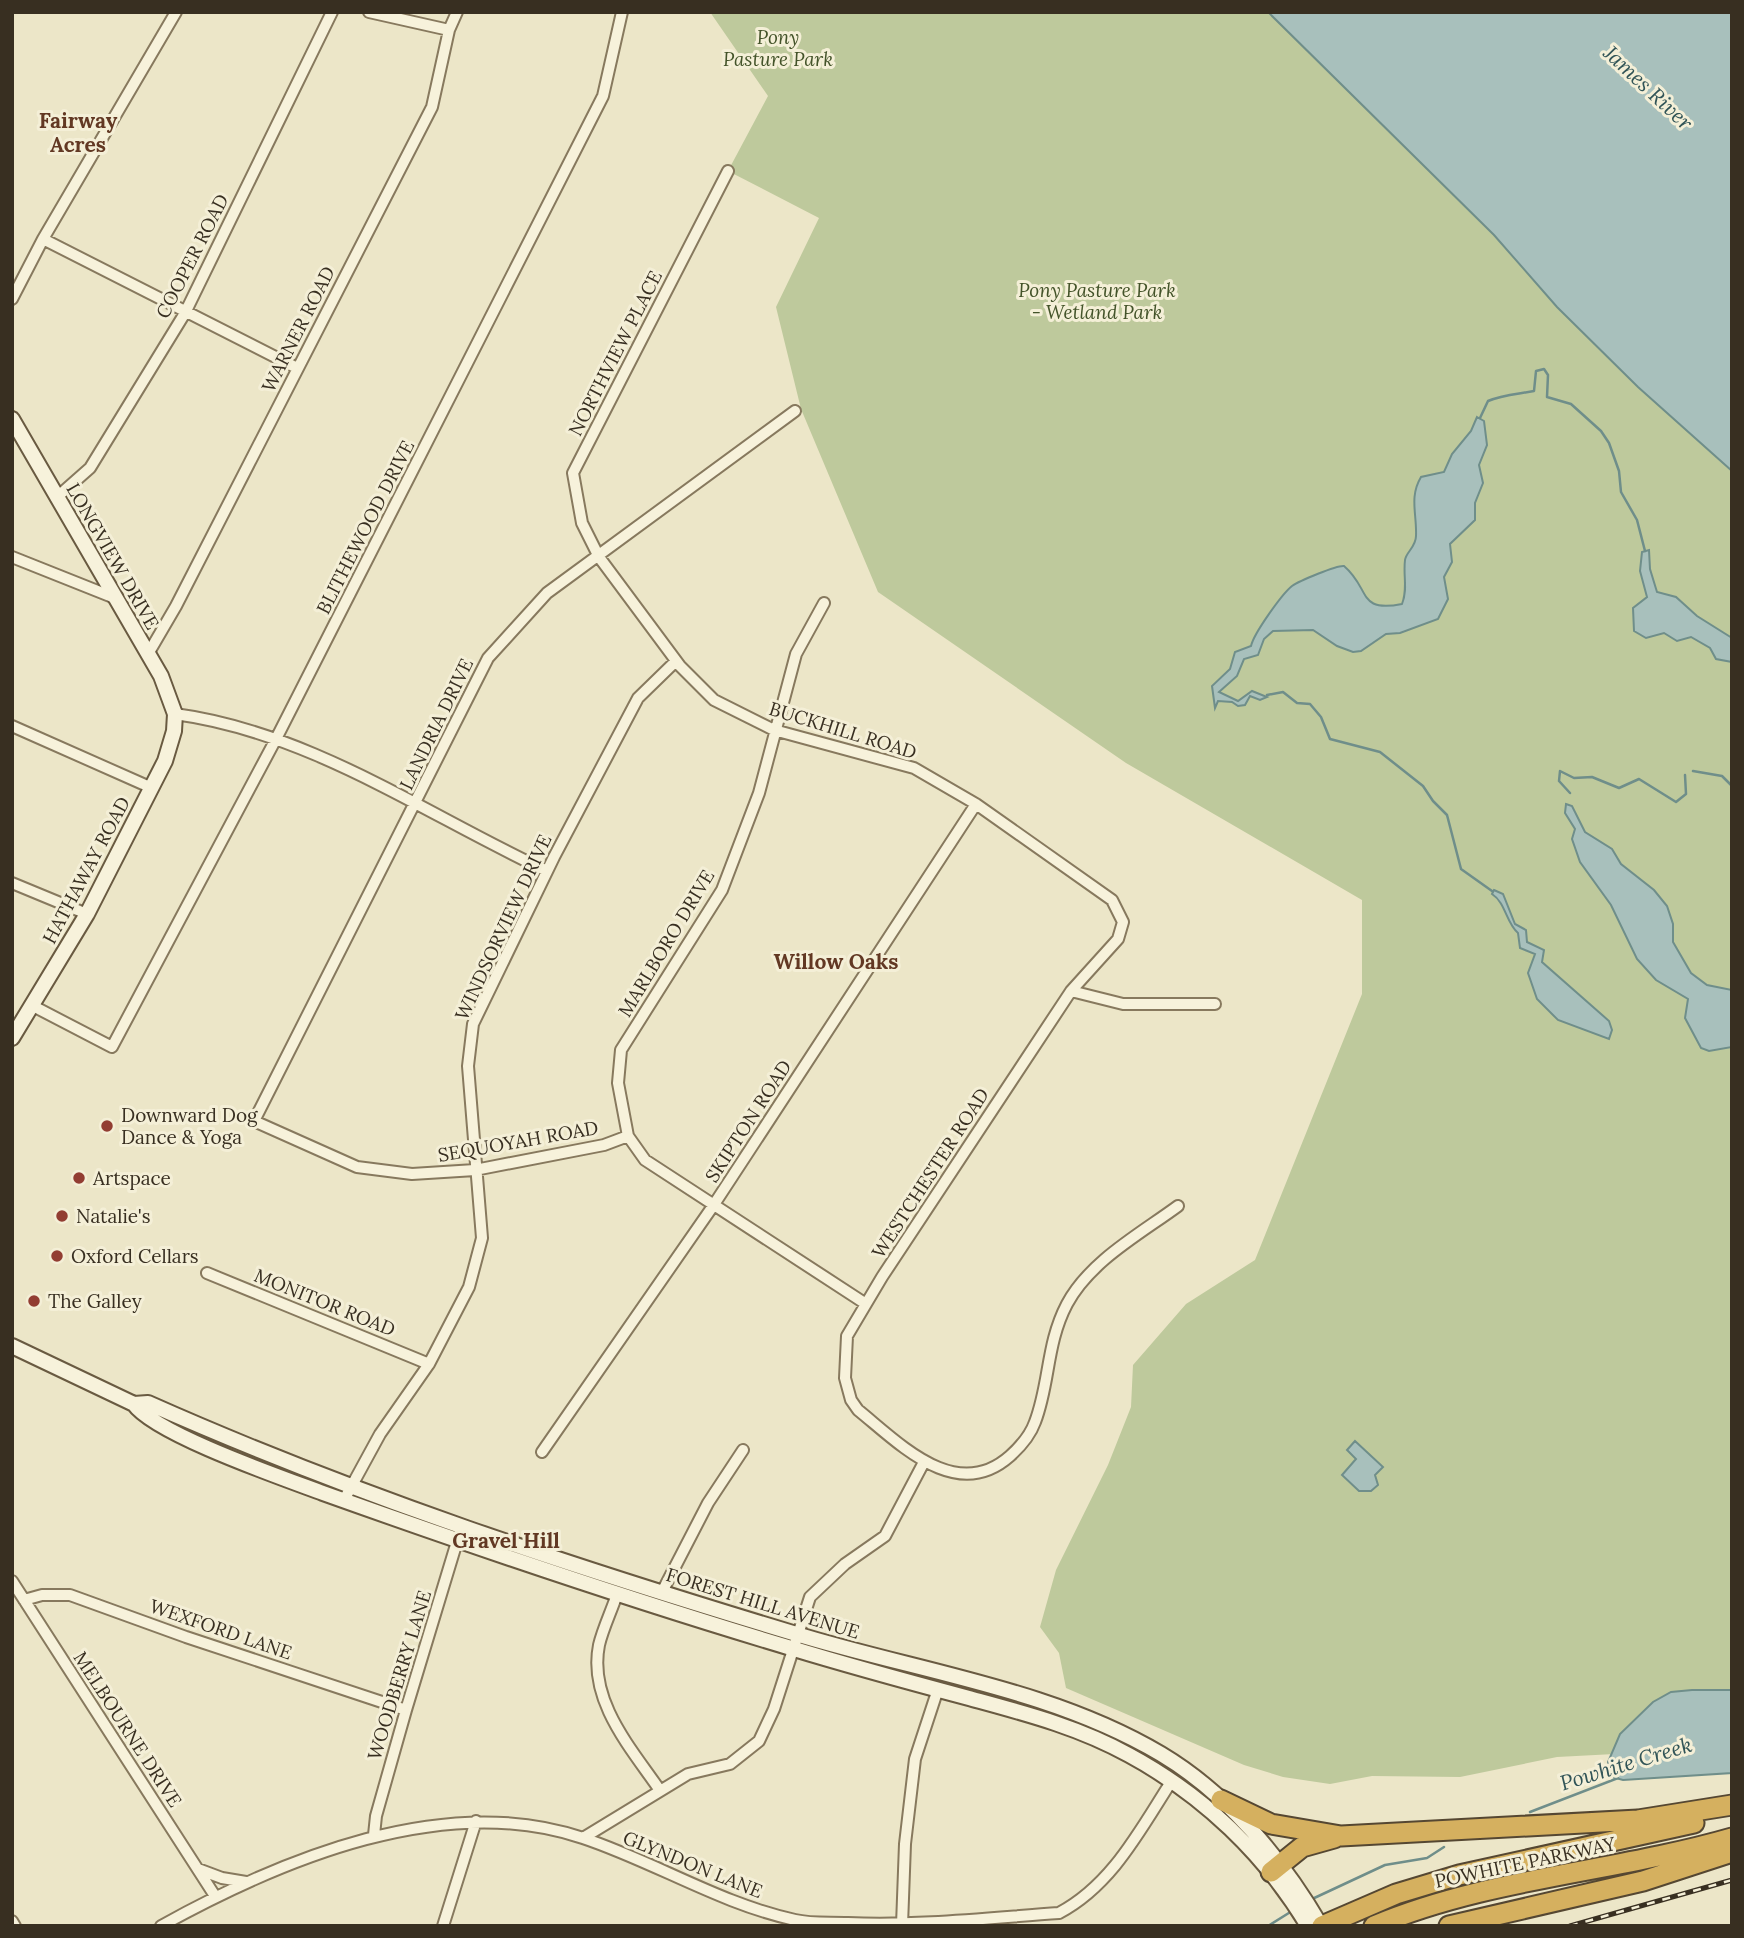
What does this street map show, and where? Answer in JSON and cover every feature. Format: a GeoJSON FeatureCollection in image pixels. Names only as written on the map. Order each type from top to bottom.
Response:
{"type":"FeatureCollection","features":[{"type":"Feature","properties":{"kind":"highway"},"geometry":{"type":"LineString","coordinates":[[1221,1800],[1272,1824],[1341,1836]]}},
{"type":"Feature","properties":{"kind":"highway"},"geometry":{"type":"LineString","coordinates":[[1281,1876],[1302,1847],[1341,1836],[1638,1819],[1732,1805]]}},
{"type":"Feature","properties":{"kind":"highway","name":"POWHITE PARKWAY"},"geometry":{"type":"LineString","coordinates":[[1321,1926],[1396,1894],[1448,1878],[1643,1836],[1732,1812]]}},
{"type":"Feature","properties":{"kind":"highway","name":"POWHITE PARKWAY"},"geometry":{"type":"LineString","coordinates":[[1374,1926],[1456,1897],[1680,1853],[1732,1838]]}},
{"type":"Feature","properties":{"kind":"highway"},"geometry":{"type":"LineString","coordinates":[[1449,1926],[1643,1881],[1732,1852]]}},
{"type":"Feature","properties":{"kind":"highway"},"geometry":{"type":"LineString","coordinates":[[1399,1926],[1456,1897]]}},
{"type":"Feature","properties":{"kind":"main road","name":"LONGVIEW DRIVE"},"geometry":{"type":"LineString","coordinates":[[12,419],[170,693],[175,714]]}},
{"type":"Feature","properties":{"kind":"main road","name":"HATHAWAY ROAD"},"geometry":{"type":"LineString","coordinates":[[12,1038],[87,914],[152,788],[172,740],[175,714]]}},
{"type":"Feature","properties":{"kind":"main road","name":"FOREST HILL AVENUE"},"geometry":{"type":"LineString","coordinates":[[12,1346],[134,1404],[148,1403],[273,1458],[352,1486],[460,1533],[617,1594],[1084,1716],[1163,1756],[1221,1800],[1321,1926]]}},
{"type":"Feature","properties":{"kind":"main road","name":"FOREST HILL AVENUE"},"geometry":{"type":"LineString","coordinates":[[134,1404],[143,1417],[203,1445],[344,1500],[662,1592],[794,1641],[938,1689],[1042,1718],[1084,1733],[1130,1756],[1171,1782],[1223,1822],[1281,1876],[1308,1926]]}},
{"type":"Feature","properties":{"kind":"street"},"geometry":{"type":"LineString","coordinates":[[12,299],[43,239],[176,12]]}},
{"type":"Feature","properties":{"kind":"street","name":"COOPER ROAD"},"geometry":{"type":"LineString","coordinates":[[56,498],[90,468],[185,313],[332,12]]}},
{"type":"Feature","properties":{"kind":"street"},"geometry":{"type":"LineString","coordinates":[[369,12],[449,30]]}},
{"type":"Feature","properties":{"kind":"street","name":"WARNER ROAD"},"geometry":{"type":"LineString","coordinates":[[148,654],[176,606],[432,107],[449,30],[457,12]]}},
{"type":"Feature","properties":{"kind":"street","name":"BLITHEWOOD DRIVE"},"geometry":{"type":"LineString","coordinates":[[33,1006],[112,1047],[277,737],[603,96],[622,12]]}},
{"type":"Feature","properties":{"kind":"street","name":"NORTHVIEW PLACE"},"geometry":{"type":"LineString","coordinates":[[599,557],[582,523],[573,473],[729,171]]}},
{"type":"Feature","properties":{"kind":"street"},"geometry":{"type":"LineString","coordinates":[[43,239],[298,368]]}},
{"type":"Feature","properties":{"kind":"street","name":"LANDRIA DRIVE"},"geometry":{"type":"LineString","coordinates":[[254,1121],[488,658],[547,593],[795,411]]}},
{"type":"Feature","properties":{"kind":"street"},"geometry":{"type":"LineString","coordinates":[[12,557],[115,598]]}},
{"type":"Feature","properties":{"kind":"street","name":"BUCKHILL ROAD"},"geometry":{"type":"LineString","coordinates":[[599,557],[676,661],[714,700],[774,730],[914,768],[976,804],[1112,900]]}},
{"type":"Feature","properties":{"kind":"street","name":"MARLBORO DRIVE"},"geometry":{"type":"LineString","coordinates":[[628,1136],[618,1083],[621,1050],[722,890],[758,793],[796,654],[824,603]]}},
{"type":"Feature","properties":{"kind":"street","name":"WINDSORVIEW DRIVE"},"geometry":{"type":"LineString","coordinates":[[344,1500],[380,1434],[429,1364],[469,1287],[482,1238],[468,1066],[474,1024],[547,871],[638,698],[676,661]]}},
{"type":"Feature","properties":{"kind":"street"},"geometry":{"type":"LineString","coordinates":[[175,714],[226,721],[277,737],[547,871]]}},
{"type":"Feature","properties":{"kind":"street"},"geometry":{"type":"LineString","coordinates":[[12,726],[152,788]]}},
{"type":"Feature","properties":{"kind":"street","name":"SKIPTON ROAD"},"geometry":{"type":"LineString","coordinates":[[541,1452],[713,1206],[976,804]]}},
{"type":"Feature","properties":{"kind":"street"},"geometry":{"type":"LineString","coordinates":[[12,883],[87,914]]}},
{"type":"Feature","properties":{"kind":"street","name":"WESTCHESTER ROAD"},"geometry":{"type":"LineString","coordinates":[[924,1462],[858,1410],[851,1400],[845,1377],[844,1349],[847,1336],[1071,991],[1123,930],[1121,915],[1112,900]]}},
{"type":"Feature","properties":{"kind":"street"},"geometry":{"type":"LineString","coordinates":[[1071,991],[1123,1004],[1215,1004]]}},
{"type":"Feature","properties":{"kind":"street","name":"SEQUOYAH ROAD"},"geometry":{"type":"LineString","coordinates":[[254,1121],[357,1167],[412,1174],[475,1170],[604,1145],[628,1136]]}},
{"type":"Feature","properties":{"kind":"street"},"geometry":{"type":"LineString","coordinates":[[628,1136],[645,1160],[866,1304]]}},
{"type":"Feature","properties":{"kind":"street"},"geometry":{"type":"LineString","coordinates":[[583,1838],[659,1789],[688,1774],[730,1764],[759,1741],[774,1709],[810,1597],[845,1564],[885,1535],[924,1462],[947,1472],[977,1471],[991,1469],[1015,1451],[1035,1423],[1050,1343],[1068,1302],[1112,1254],[1178,1206]]}},
{"type":"Feature","properties":{"kind":"street","name":"MONITOR ROAD"},"geometry":{"type":"LineString","coordinates":[[207,1273],[429,1364]]}},
{"type":"Feature","properties":{"kind":"street"},"geometry":{"type":"LineString","coordinates":[[662,1592],[698,1521],[743,1450]]}},
{"type":"Feature","properties":{"kind":"street","name":"WOODBERRY LANE"},"geometry":{"type":"LineString","coordinates":[[374,1835],[376,1816],[406,1710],[460,1533]]}},
{"type":"Feature","properties":{"kind":"street","name":"MELBOURNE DRIVE"},"geometry":{"type":"LineString","coordinates":[[12,1581],[215,1896]]}},
{"type":"Feature","properties":{"kind":"street"},"geometry":{"type":"LineString","coordinates":[[617,1594],[599,1644],[597,1674],[610,1716],[659,1789]]}},
{"type":"Feature","properties":{"kind":"street","name":"WEXFORD LANE"},"geometry":{"type":"LineString","coordinates":[[24,1600],[42,1595],[70,1595],[186,1637],[406,1710]]}},
{"type":"Feature","properties":{"kind":"street"},"geometry":{"type":"LineString","coordinates":[[902,1925],[905,1844],[915,1759],[938,1689]]}},
{"type":"Feature","properties":{"kind":"street","name":"GLYNDON LANE"},"geometry":{"type":"LineString","coordinates":[[161,1926],[215,1896],[247,1882],[374,1835],[476,1821],[529,1825],[583,1838],[753,1909],[798,1921],[902,1925],[1059,1913],[1107,1877],[1171,1782]]}},
{"type":"Feature","properties":{"kind":"street"},"geometry":{"type":"LineString","coordinates":[[443,1926],[476,1821]]}},
{"type":"Feature","properties":{"kind":"street"},"geometry":{"type":"LineString","coordinates":[[198,1869],[222,1878],[247,1882]]}},
{"type":"Feature","properties":{"kind":"street"},"geometry":{"type":"LineString","coordinates":[[12,1921],[15,1926]]}},
{"type":"Feature","properties":{"kind":"green space"},"geometry":{"type":"Polygon","coordinates":[[[710,12],[1268,12],[1494,235],[1557,307],[1638,387],[1732,471],[1732,1738],[1672,1751],[1557,1757],[1460,1777],[1372,1776],[1330,1784],[1283,1777],[1244,1765],[1066,1688],[1059,1653],[1040,1627],[1056,1570],[1108,1465],[1131,1407],[1133,1365],[1186,1304],[1255,1260],[1362,994],[1362,900],[1126,763],[878,592],[801,409],[776,307],[819,218],[728,171],[768,96],[710,12]]]}},
{"type":"Feature","properties":{"kind":"water","name":"James River"},"geometry":{"type":"Polygon","coordinates":[[[1268,12],[1732,12],[1732,471],[1638,387],[1557,307],[1494,235],[1268,12]]]}},
{"type":"Feature","properties":{"kind":"water"},"geometry":{"type":"Polygon","coordinates":[[[1477,417],[1484,421],[1487,445],[1479,465],[1483,483],[1475,503],[1475,520],[1450,544],[1452,562],[1444,577],[1448,599],[1438,619],[1400,633],[1386,634],[1361,651],[1353,652],[1337,646],[1313,630],[1273,631],[1264,639],[1258,655],[1244,659],[1237,676],[1219,692],[1238,701],[1252,691],[1267,697],[1260,700],[1250,696],[1245,705],[1238,706],[1232,702],[1218,701],[1215,708],[1212,686],[1230,669],[1235,652],[1251,646],[1269,614],[1292,586],[1344,566],[1371,602],[1388,606],[1402,604],[1405,593],[1405,560],[1416,540],[1414,499],[1417,484],[1421,477],[1444,472],[1452,454],[1471,431],[1477,417]]]}},
{"type":"Feature","properties":{"kind":"water"},"geometry":{"type":"Polygon","coordinates":[[[1649,550],[1650,569],[1657,592],[1676,597],[1697,616],[1732,638],[1732,662],[1716,659],[1710,648],[1691,637],[1677,641],[1664,633],[1646,638],[1634,631],[1633,608],[1647,597],[1640,571],[1642,552],[1649,550]]]}},
{"type":"Feature","properties":{"kind":"water"},"geometry":{"type":"Polygon","coordinates":[[[1566,804],[1572,806],[1585,832],[1612,849],[1621,864],[1654,890],[1667,906],[1673,924],[1673,942],[1691,973],[1707,985],[1732,990],[1732,1047],[1709,1051],[1701,1048],[1685,1018],[1688,999],[1656,980],[1637,959],[1611,905],[1580,862],[1572,839],[1575,829],[1565,813],[1566,804]]]}},
{"type":"Feature","properties":{"kind":"water"},"geometry":{"type":"Polygon","coordinates":[[[1494,890],[1503,894],[1515,924],[1526,930],[1527,942],[1544,950],[1542,962],[1609,1021],[1612,1030],[1609,1039],[1558,1020],[1537,999],[1528,973],[1535,954],[1520,948],[1518,933],[1500,902],[1492,894],[1494,890]]]}},
{"type":"Feature","properties":{"kind":"water"},"geometry":{"type":"Polygon","coordinates":[[[1355,1441],[1383,1467],[1375,1475],[1378,1485],[1371,1491],[1359,1491],[1342,1475],[1356,1459],[1347,1450],[1355,1441]]]}},
{"type":"Feature","properties":{"kind":"water"},"geometry":{"type":"Polygon","coordinates":[[[1732,1690],[1732,1773],[1623,1780],[1612,1777],[1608,1762],[1620,1734],[1653,1702],[1671,1692],[1732,1690]]]}},
{"type":"Feature","properties":{"kind":"waterway"},"geometry":{"type":"LineString","coordinates":[[1480,418],[1488,401],[1534,391],[1536,371],[1544,369],[1548,375],[1547,397],[1571,404],[1601,431],[1609,443],[1619,471],[1621,492],[1637,520],[1645,551]]}},
{"type":"Feature","properties":{"kind":"waterway"},"geometry":{"type":"LineString","coordinates":[[1267,695],[1283,692],[1297,703],[1310,704],[1321,717],[1330,739],[1380,752],[1423,786],[1447,815],[1461,869],[1492,891]]}},
{"type":"Feature","properties":{"kind":"waterway"},"geometry":{"type":"LineString","coordinates":[[1570,793],[1559,781],[1560,771],[1574,778],[1592,777],[1619,788],[1639,779],[1676,802],[1686,794],[1685,775]]}},
{"type":"Feature","properties":{"kind":"waterway"},"geometry":{"type":"LineString","coordinates":[[1693,771],[1722,776],[1732,786]]}},
{"type":"Feature","properties":{"kind":"waterway","name":"Powhite Creek"},"geometry":{"type":"LineString","coordinates":[[1530,1812],[1618,1778]]}},
{"type":"Feature","properties":{"kind":"waterway","name":"Powhite Creek"},"geometry":{"type":"LineString","coordinates":[[1310,1900],[1385,1865],[1427,1858],[1444,1847]]}},
{"type":"Feature","properties":{"kind":"waterway","name":"Powhite Creek"},"geometry":{"type":"LineString","coordinates":[[1268,1926],[1292,1911]]}},
{"type":"Feature","properties":{"kind":"railway"},"geometry":{"type":"LineString","coordinates":[[1570,1926],[1732,1880]]}},
{"type":"Feature","properties":{"kind":"place","name":"Downward Dog Dance & Yoga"},"geometry":{"type":"Point","coordinates":[107,1126]}},
{"type":"Feature","properties":{"kind":"place","name":"Artspace"},"geometry":{"type":"Point","coordinates":[79,1178]}},
{"type":"Feature","properties":{"kind":"place","name":"Natalie's"},"geometry":{"type":"Point","coordinates":[62,1216]}},
{"type":"Feature","properties":{"kind":"place","name":"Oxford Cellars"},"geometry":{"type":"Point","coordinates":[57,1256]}},
{"type":"Feature","properties":{"kind":"place","name":"The Galley"},"geometry":{"type":"Point","coordinates":[34,1301]}},
{"type":"Feature","properties":{"kind":"district","name":"Fairway Acres"},"geometry":{"type":"Point","coordinates":[78,133]}},
{"type":"Feature","properties":{"kind":"district","name":"Willow Oaks"},"geometry":{"type":"Point","coordinates":[836,962]}},
{"type":"Feature","properties":{"kind":"district","name":"Gravel Hill"},"geometry":{"type":"Point","coordinates":[506,1541]}},
{"type":"Feature","properties":{"kind":"park label","name":"Pony Pasture Park"},"geometry":{"type":"Point","coordinates":[778,48]}},
{"type":"Feature","properties":{"kind":"park label","name":"Pony Pasture Park - Wetland Park"},"geometry":{"type":"Point","coordinates":[1097,301]}}]}
